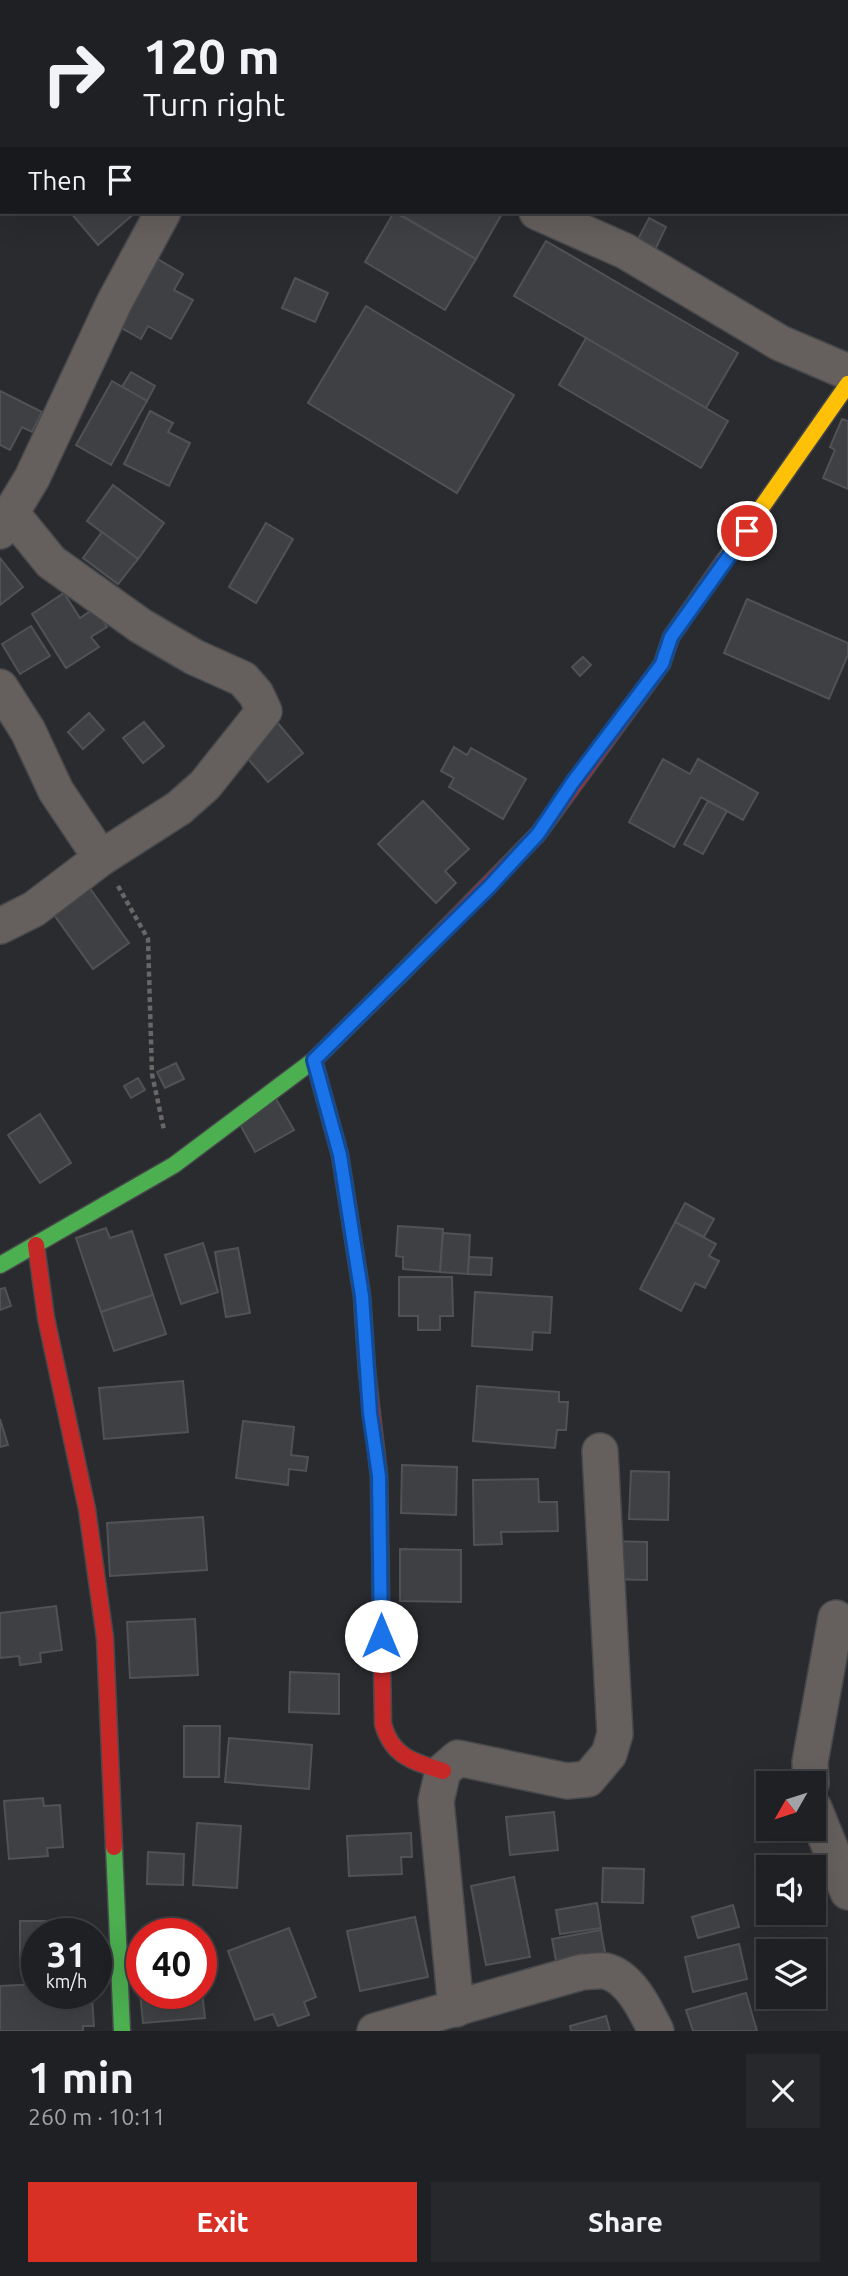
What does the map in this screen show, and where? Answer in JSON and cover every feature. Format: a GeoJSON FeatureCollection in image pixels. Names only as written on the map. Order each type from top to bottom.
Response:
{"type":"FeatureCollection","features":[{"type":"Feature","properties":{"kind":"street"},"geometry":{"type":"LineString","coordinates":[[0,926],[34,909],[101,858],[179,808],[205,785],[264,711],[243,679],[194,657],[141,626],[51,562],[6,523],[114,303],[162,214]]}},
{"type":"Feature","properties":{"kind":"street"},"geometry":{"type":"LineString","coordinates":[[542,214],[625,251],[780,343],[848,372]]}},
{"type":"Feature","properties":{"kind":"street"},"geometry":{"type":"LineString","coordinates":[[0,1265],[174,1165],[314,1060],[489,887],[538,834],[573,782],[662,664],[671,637],[848,384]]}},
{"type":"Feature","properties":{"kind":"street"},"geometry":{"type":"LineString","coordinates":[[0,687],[28,731],[56,791],[101,858]]}},
{"type":"Feature","properties":{"kind":"street"},"geometry":{"type":"LineString","coordinates":[[314,1060],[340,1155],[362,1296],[370,1413],[379,1476],[380,1708],[383,1737],[401,1757],[443,1770]]}},
{"type":"Feature","properties":{"kind":"street"},"geometry":{"type":"LineString","coordinates":[[36,1245],[46,1318],[87,1509],[105,1639],[122,2031]]}},
{"type":"Feature","properties":{"kind":"street"},"geometry":{"type":"LineString","coordinates":[[435,2020],[436,1801],[443,1770],[458,1758],[568,1781],[589,1779],[609,1754],[615,1734],[600,1451]]}},
{"type":"Feature","properties":{"kind":"street"},"geometry":{"type":"LineString","coordinates":[[810,1771],[836,1618]]}},
{"type":"Feature","properties":{"kind":"street"},"geometry":{"type":"LineString","coordinates":[[826,1838],[848,1892]]}},
{"type":"Feature","properties":{"kind":"street"},"geometry":{"type":"LineString","coordinates":[[375,2031],[435,2020],[582,1972],[606,1971],[626,1984],[644,2008],[656,2031]]}},
{"type":"Feature","properties":{"kind":"path"},"geometry":{"type":"LineString","coordinates":[[101,858],[148,939],[152,1074],[157,1109],[174,1165]]}},
{"type":"Feature","properties":{"kind":"building"},"geometry":{"type":"Polygon","coordinates":[[[72,214],[134,214],[98,245],[72,214]]]}},
{"type":"Feature","properties":{"kind":"building"},"geometry":{"type":"Polygon","coordinates":[[[393,214],[397,214],[476,259],[445,310],[365,262],[393,214]]]}},
{"type":"Feature","properties":{"kind":"building"},"geometry":{"type":"Polygon","coordinates":[[[399,214],[502,214],[476,259],[399,214]]]}},
{"type":"Feature","properties":{"kind":"building"},"geometry":{"type":"Polygon","coordinates":[[[649,218],[666,227],[656,248],[638,239],[649,218]]]}},
{"type":"Feature","properties":{"kind":"building"},"geometry":{"type":"Polygon","coordinates":[[[546,241],[738,353],[706,408],[514,296],[546,241]]]}},
{"type":"Feature","properties":{"kind":"building"},"geometry":{"type":"Polygon","coordinates":[[[149,254],[183,274],[174,290],[193,300],[171,339],[148,326],[141,339],[111,322],[149,254]]]}},
{"type":"Feature","properties":{"kind":"building"},"geometry":{"type":"Polygon","coordinates":[[[295,278],[328,293],[315,322],[282,308],[295,278]]]}},
{"type":"Feature","properties":{"kind":"building"},"geometry":{"type":"Polygon","coordinates":[[[366,306],[514,395],[457,493],[308,403],[366,306]]]}},
{"type":"Feature","properties":{"kind":"building"},"geometry":{"type":"Polygon","coordinates":[[[586,338],[728,421],[701,468],[559,385],[586,338]]]}},
{"type":"Feature","properties":{"kind":"building"},"geometry":{"type":"Polygon","coordinates":[[[131,372],[155,386],[147,401],[122,387],[131,372]]]}},
{"type":"Feature","properties":{"kind":"building"},"geometry":{"type":"Polygon","coordinates":[[[112,381],[147,401],[111,465],[76,445],[112,381]]]}},
{"type":"Feature","properties":{"kind":"building"},"geometry":{"type":"Polygon","coordinates":[[[0,391],[42,412],[32,432],[22,427],[10,450],[0,445],[0,391]]]}},
{"type":"Feature","properties":{"kind":"building"},"geometry":{"type":"Polygon","coordinates":[[[150,411],[173,423],[168,432],[190,443],[169,486],[124,464],[150,411]]]}},
{"type":"Feature","properties":{"kind":"building"},"geometry":{"type":"Polygon","coordinates":[[[842,419],[848,421],[848,489],[823,478],[835,450],[830,447],[842,419]]]}},
{"type":"Feature","properties":{"kind":"building"},"geometry":{"type":"Polygon","coordinates":[[[113,485],[164,523],[138,559],[87,521],[113,485]]]}},
{"type":"Feature","properties":{"kind":"building"},"geometry":{"type":"Polygon","coordinates":[[[266,523],[293,539],[256,603],[229,587],[266,523]]]}},
{"type":"Feature","properties":{"kind":"building"},"geometry":{"type":"Polygon","coordinates":[[[102,532],[138,559],[118,584],[83,558],[102,532]]]}},
{"type":"Feature","properties":{"kind":"building"},"geometry":{"type":"Polygon","coordinates":[[[0,558],[23,587],[0,605],[0,558]]]}},
{"type":"Feature","properties":{"kind":"building"},"geometry":{"type":"Polygon","coordinates":[[[64,593],[80,618],[95,608],[107,627],[91,637],[99,647],[66,668],[32,614],[64,593]]]}},
{"type":"Feature","properties":{"kind":"building"},"geometry":{"type":"Polygon","coordinates":[[[747,599],[848,643],[848,655],[829,699],[724,653],[747,599]]]}},
{"type":"Feature","properties":{"kind":"building"},"geometry":{"type":"Polygon","coordinates":[[[31,626],[50,656],[20,674],[2,644],[31,626]]]}},
{"type":"Feature","properties":{"kind":"building"},"geometry":{"type":"Polygon","coordinates":[[[583,657],[591,665],[580,676],[572,667],[583,657]]]}},
{"type":"Feature","properties":{"kind":"building"},"geometry":{"type":"Polygon","coordinates":[[[89,713],[104,730],[83,749],[68,732],[89,713]]]}},
{"type":"Feature","properties":{"kind":"building"},"geometry":{"type":"Polygon","coordinates":[[[144,722],[164,746],[143,763],[123,738],[144,722]]]}},
{"type":"Feature","properties":{"kind":"building"},"geometry":{"type":"Polygon","coordinates":[[[277,722],[303,753],[268,782],[242,752],[277,722]]]}},
{"type":"Feature","properties":{"kind":"building"},"geometry":{"type":"Polygon","coordinates":[[[454,747],[467,755],[471,748],[526,779],[503,819],[449,787],[454,778],[441,771],[454,747]]]}},
{"type":"Feature","properties":{"kind":"building"},"geometry":{"type":"Polygon","coordinates":[[[663,759],[690,774],[698,759],[758,793],[743,820],[701,797],[674,847],[629,822],[663,759]]]}},
{"type":"Feature","properties":{"kind":"building"},"geometry":{"type":"Polygon","coordinates":[[[423,801],[469,849],[445,871],[456,883],[436,903],[378,844],[423,801]]]}},
{"type":"Feature","properties":{"kind":"building"},"geometry":{"type":"Polygon","coordinates":[[[708,801],[727,811],[703,854],[684,844],[708,801]]]}},
{"type":"Feature","properties":{"kind":"building"},"geometry":{"type":"Polygon","coordinates":[[[89,887],[129,943],[93,969],[52,912],[89,887]]]}},
{"type":"Feature","properties":{"kind":"building"},"geometry":{"type":"Polygon","coordinates":[[[176,1063],[184,1079],[165,1088],[157,1072],[176,1063]]]}},
{"type":"Feature","properties":{"kind":"building"},"geometry":{"type":"Polygon","coordinates":[[[138,1078],[145,1090],[131,1098],[124,1086],[138,1078]]]}},
{"type":"Feature","properties":{"kind":"building"},"geometry":{"type":"Polygon","coordinates":[[[275,1097],[294,1130],[255,1152],[237,1119],[275,1097]]]}},
{"type":"Feature","properties":{"kind":"building"},"geometry":{"type":"Polygon","coordinates":[[[40,1114],[71,1163],[40,1183],[8,1135],[40,1114]]]}},
{"type":"Feature","properties":{"kind":"building"},"geometry":{"type":"Polygon","coordinates":[[[685,1203],[714,1219],[704,1237],[675,1222],[685,1203]]]}},
{"type":"Feature","properties":{"kind":"building"},"geometry":{"type":"Polygon","coordinates":[[[675,1222],[716,1244],[709,1256],[719,1261],[705,1288],[695,1283],[681,1311],[640,1289],[675,1222]]]}},
{"type":"Feature","properties":{"kind":"building"},"geometry":{"type":"Polygon","coordinates":[[[398,1226],[443,1229],[440,1272],[403,1269],[403,1257],[396,1256],[398,1226]]]}},
{"type":"Feature","properties":{"kind":"building"},"geometry":{"type":"Polygon","coordinates":[[[106,1228],[110,1238],[132,1231],[153,1295],[101,1312],[76,1238],[106,1228]]]}},
{"type":"Feature","properties":{"kind":"building"},"geometry":{"type":"Polygon","coordinates":[[[443,1233],[470,1235],[468,1274],[440,1272],[443,1233]]]}},
{"type":"Feature","properties":{"kind":"building"},"geometry":{"type":"Polygon","coordinates":[[[203,1243],[218,1292],[181,1304],[165,1255],[203,1243]]]}},
{"type":"Feature","properties":{"kind":"building"},"geometry":{"type":"Polygon","coordinates":[[[238,1248],[250,1313],[226,1317],[215,1252],[238,1248]]]}},
{"type":"Feature","properties":{"kind":"building"},"geometry":{"type":"Polygon","coordinates":[[[469,1257],[492,1258],[491,1275],[468,1274],[469,1257]]]}},
{"type":"Feature","properties":{"kind":"building"},"geometry":{"type":"Polygon","coordinates":[[[399,1277],[452,1277],[453,1316],[440,1316],[440,1330],[418,1330],[418,1316],[399,1316],[399,1277]]]}},
{"type":"Feature","properties":{"kind":"building"},"geometry":{"type":"Polygon","coordinates":[[[5,1288],[11,1306],[0,1310],[0,1289],[5,1288]]]}},
{"type":"Feature","properties":{"kind":"building"},"geometry":{"type":"Polygon","coordinates":[[[475,1292],[552,1297],[550,1333],[533,1332],[532,1350],[472,1346],[475,1292]]]}},
{"type":"Feature","properties":{"kind":"building"},"geometry":{"type":"Polygon","coordinates":[[[153,1295],[166,1334],[114,1351],[101,1312],[153,1295]]]}},
{"type":"Feature","properties":{"kind":"building"},"geometry":{"type":"Polygon","coordinates":[[[183,1381],[188,1432],[104,1439],[99,1388],[183,1381]]]}},
{"type":"Feature","properties":{"kind":"building"},"geometry":{"type":"Polygon","coordinates":[[[477,1386],[559,1392],[559,1402],[568,1402],[566,1430],[557,1430],[555,1448],[473,1441],[477,1386]]]}},
{"type":"Feature","properties":{"kind":"building"},"geometry":{"type":"Polygon","coordinates":[[[0,1419],[8,1445],[0,1447],[0,1419]]]}},
{"type":"Feature","properties":{"kind":"building"},"geometry":{"type":"Polygon","coordinates":[[[243,1421],[294,1427],[291,1455],[308,1457],[306,1471],[289,1469],[288,1485],[236,1478],[243,1421]]]}},
{"type":"Feature","properties":{"kind":"building"},"geometry":{"type":"Polygon","coordinates":[[[402,1465],[457,1467],[456,1515],[401,1513],[402,1465]]]}},
{"type":"Feature","properties":{"kind":"building"},"geometry":{"type":"Polygon","coordinates":[[[631,1471],[669,1472],[668,1520],[629,1519],[631,1471]]]}},
{"type":"Feature","properties":{"kind":"building"},"geometry":{"type":"Polygon","coordinates":[[[538,1479],[539,1502],[557,1502],[558,1531],[501,1532],[502,1544],[474,1545],[473,1480],[538,1479]]]}},
{"type":"Feature","properties":{"kind":"building"},"geometry":{"type":"Polygon","coordinates":[[[203,1517],[207,1570],[110,1576],[107,1523],[203,1517]]]}},
{"type":"Feature","properties":{"kind":"building"},"geometry":{"type":"Polygon","coordinates":[[[607,1541],[647,1542],[647,1580],[606,1579],[607,1541]]]}},
{"type":"Feature","properties":{"kind":"building"},"geometry":{"type":"Polygon","coordinates":[[[400,1549],[461,1550],[461,1602],[400,1601],[400,1549]]]}},
{"type":"Feature","properties":{"kind":"building"},"geometry":{"type":"Polygon","coordinates":[[[56,1606],[62,1650],[40,1653],[41,1662],[20,1665],[19,1656],[0,1658],[0,1613],[56,1606]]]}},
{"type":"Feature","properties":{"kind":"building"},"geometry":{"type":"Polygon","coordinates":[[[195,1619],[198,1675],[130,1678],[127,1622],[195,1619]]]}},
{"type":"Feature","properties":{"kind":"building"},"geometry":{"type":"Polygon","coordinates":[[[290,1672],[339,1674],[339,1714],[289,1712],[290,1672]]]}},
{"type":"Feature","properties":{"kind":"building"},"geometry":{"type":"Polygon","coordinates":[[[184,1726],[220,1726],[219,1777],[184,1777],[184,1726]]]}},
{"type":"Feature","properties":{"kind":"building"},"geometry":{"type":"Polygon","coordinates":[[[229,1738],[312,1745],[309,1789],[225,1782],[229,1738]]]}},
{"type":"Feature","properties":{"kind":"building"},"geometry":{"type":"Polygon","coordinates":[[[43,1798],[44,1806],[60,1805],[63,1847],[47,1848],[48,1856],[9,1859],[4,1801],[43,1798]]]}},
{"type":"Feature","properties":{"kind":"building"},"geometry":{"type":"Polygon","coordinates":[[[554,1812],[558,1850],[510,1855],[506,1817],[554,1812]]]}},
{"type":"Feature","properties":{"kind":"building"},"geometry":{"type":"Polygon","coordinates":[[[197,1823],[241,1826],[237,1888],[193,1885],[197,1823]]]}},
{"type":"Feature","properties":{"kind":"building"},"geometry":{"type":"Polygon","coordinates":[[[411,1833],[412,1857],[401,1857],[402,1874],[349,1876],[347,1836],[411,1833]]]}},
{"type":"Feature","properties":{"kind":"building"},"geometry":{"type":"Polygon","coordinates":[[[148,1852],[184,1854],[183,1885],[147,1884],[148,1852]]]}},
{"type":"Feature","properties":{"kind":"building"},"geometry":{"type":"Polygon","coordinates":[[[603,1868],[644,1869],[643,1903],[602,1902],[603,1868]]]}},
{"type":"Feature","properties":{"kind":"building"},"geometry":{"type":"Polygon","coordinates":[[[514,1877],[530,1957],[486,1965],[471,1886],[514,1877]]]}},
{"type":"Feature","properties":{"kind":"building"},"geometry":{"type":"Polygon","coordinates":[[[597,1903],[601,1928],[560,1934],[556,1910],[597,1903]]]}},
{"type":"Feature","properties":{"kind":"building"},"geometry":{"type":"Polygon","coordinates":[[[733,1905],[739,1927],[698,1938],[692,1917],[733,1905]]]}},
{"type":"Feature","properties":{"kind":"building"},"geometry":{"type":"Polygon","coordinates":[[[415,1917],[428,1977],[360,1991],[347,1931],[415,1917]]]}},
{"type":"Feature","properties":{"kind":"building"},"geometry":{"type":"Polygon","coordinates":[[[20,1921],[21,1921],[21,1962],[20,1921]]]}},
{"type":"Feature","properties":{"kind":"building"},"geometry":{"type":"Polygon","coordinates":[[[289,1928],[316,1997],[304,2002],[309,2015],[278,2026],[273,2014],[255,2020],[228,1951],[289,1928]]]}},
{"type":"Feature","properties":{"kind":"building"},"geometry":{"type":"Polygon","coordinates":[[[601,1930],[606,1958],[557,1966],[552,1939],[601,1930]]]}},
{"type":"Feature","properties":{"kind":"building"},"geometry":{"type":"Polygon","coordinates":[[[739,1944],[747,1979],[693,1992],[685,1957],[739,1944]]]}},
{"type":"Feature","properties":{"kind":"building"},"geometry":{"type":"Polygon","coordinates":[[[21,1985],[21,2009],[93,2009],[94,2026],[83,2026],[83,2031],[0,2031],[0,1986],[21,1985]]]}},
{"type":"Feature","properties":{"kind":"building"},"geometry":{"type":"Polygon","coordinates":[[[746,1993],[757,2031],[693,2031],[686,2010],[746,1993]]]}},
{"type":"Feature","properties":{"kind":"building"},"geometry":{"type":"Polygon","coordinates":[[[142,2009],[204,2009],[205,2018],[143,2023],[142,2009]]]}},
{"type":"Feature","properties":{"kind":"building"},"geometry":{"type":"Polygon","coordinates":[[[606,2016],[610,2031],[571,2031],[570,2026],[606,2016]]]}},
{"type":"Feature","properties":{"kind":"traffic: fast"},"geometry":{"type":"LineString","coordinates":[[0,1265],[174,1165],[314,1060],[402,973]]}},
{"type":"Feature","properties":{"kind":"traffic: fast"},"geometry":{"type":"LineString","coordinates":[[114,1847],[122,2031]]}},
{"type":"Feature","properties":{"kind":"traffic: slow"},"geometry":{"type":"LineString","coordinates":[[724,561],[848,384]]}},
{"type":"Feature","properties":{"kind":"traffic: slow"},"geometry":{"type":"LineString","coordinates":[[314,1060],[340,1155],[362,1296],[367,1371]]}},
{"type":"Feature","properties":{"kind":"traffic: jam"},"geometry":{"type":"LineString","coordinates":[[402,973],[538,834],[662,664],[671,637],[724,561]]}},
{"type":"Feature","properties":{"kind":"traffic: jam"},"geometry":{"type":"LineString","coordinates":[[36,1245],[46,1318],[87,1509],[105,1638],[114,1847]]}},
{"type":"Feature","properties":{"kind":"traffic: jam"},"geometry":{"type":"LineString","coordinates":[[367,1371],[379,1476],[383,1724],[398,1751],[414,1761],[443,1771]]}},
{"type":"Feature","properties":{"kind":"route"},"geometry":{"type":"LineString","coordinates":[[381,1636],[379,1476],[370,1413],[362,1296],[340,1155],[314,1060],[489,887],[538,834],[573,782],[662,664],[671,637],[747,531]]}}]}
